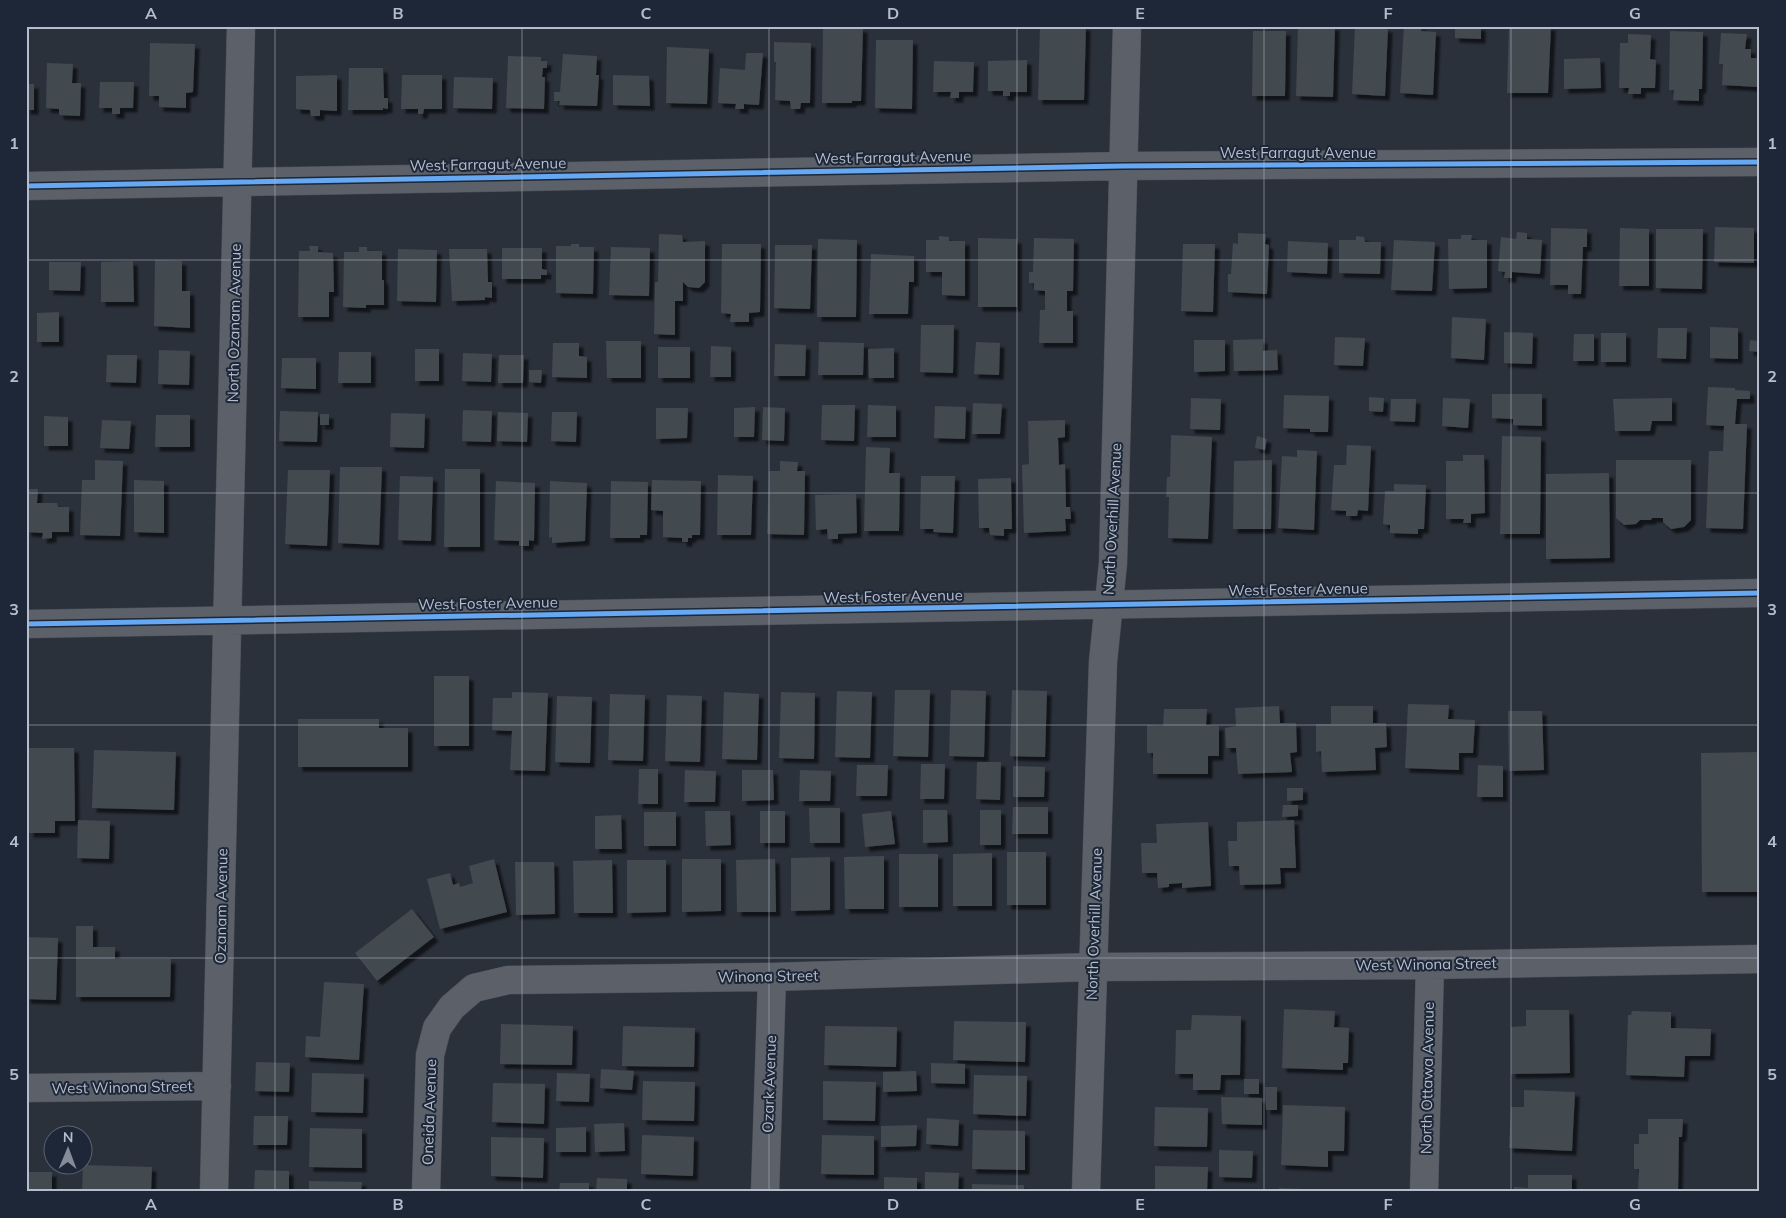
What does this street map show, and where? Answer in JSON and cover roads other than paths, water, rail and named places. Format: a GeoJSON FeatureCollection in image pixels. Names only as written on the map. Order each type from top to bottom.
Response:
{"type":"FeatureCollection","features":[{"type":"Feature","properties":{"kind":"street","name":"North Ozanam Avenue"},"geometry":{"type":"LineString","coordinates":[[227,620],[241,26]]}},
{"type":"Feature","properties":{"kind":"street","name":"North Overhill Avenue"},"geometry":{"type":"LineString","coordinates":[[1086,1192],[1103,662],[1113,563],[1127,26]]}},
{"type":"Feature","properties":{"kind":"street","name":"West Farragut Avenue"},"geometry":{"type":"LineString","coordinates":[[26,186],[1123,166],[1760,162]]}},
{"type":"Feature","properties":{"kind":"street","name":"West Foster Avenue"},"geometry":{"type":"LineString","coordinates":[[26,624],[1760,593]]}},
{"type":"Feature","properties":{"kind":"street","name":"Ozanam Avenue"},"geometry":{"type":"LineString","coordinates":[[214,1192],[227,620]]}},
{"type":"Feature","properties":{"kind":"street","name":"West Winona Street"},"geometry":{"type":"LineString","coordinates":[[1092,967],[1430,965],[1760,959]]}},
{"type":"Feature","properties":{"kind":"street","name":"North Ottawa Avenue"},"geometry":{"type":"LineString","coordinates":[[1424,1192],[1430,965]]}},
{"type":"Feature","properties":{"kind":"street","name":"Winona Street"},"geometry":{"type":"LineString","coordinates":[[452,1007],[474,988],[508,980],[772,976],[1092,967]]}},
{"type":"Feature","properties":{"kind":"street","name":"Ozark Avenue"},"geometry":{"type":"LineString","coordinates":[[766,1192],[772,976]]}},
{"type":"Feature","properties":{"kind":"street","name":"Oneida Avenue"},"geometry":{"type":"LineString","coordinates":[[426,1192],[430,1055],[437,1028],[452,1007]]}},
{"type":"Feature","properties":{"kind":"street","name":"West Winona Street"},"geometry":{"type":"LineString","coordinates":[[26,1088],[217,1086]]}}]}
